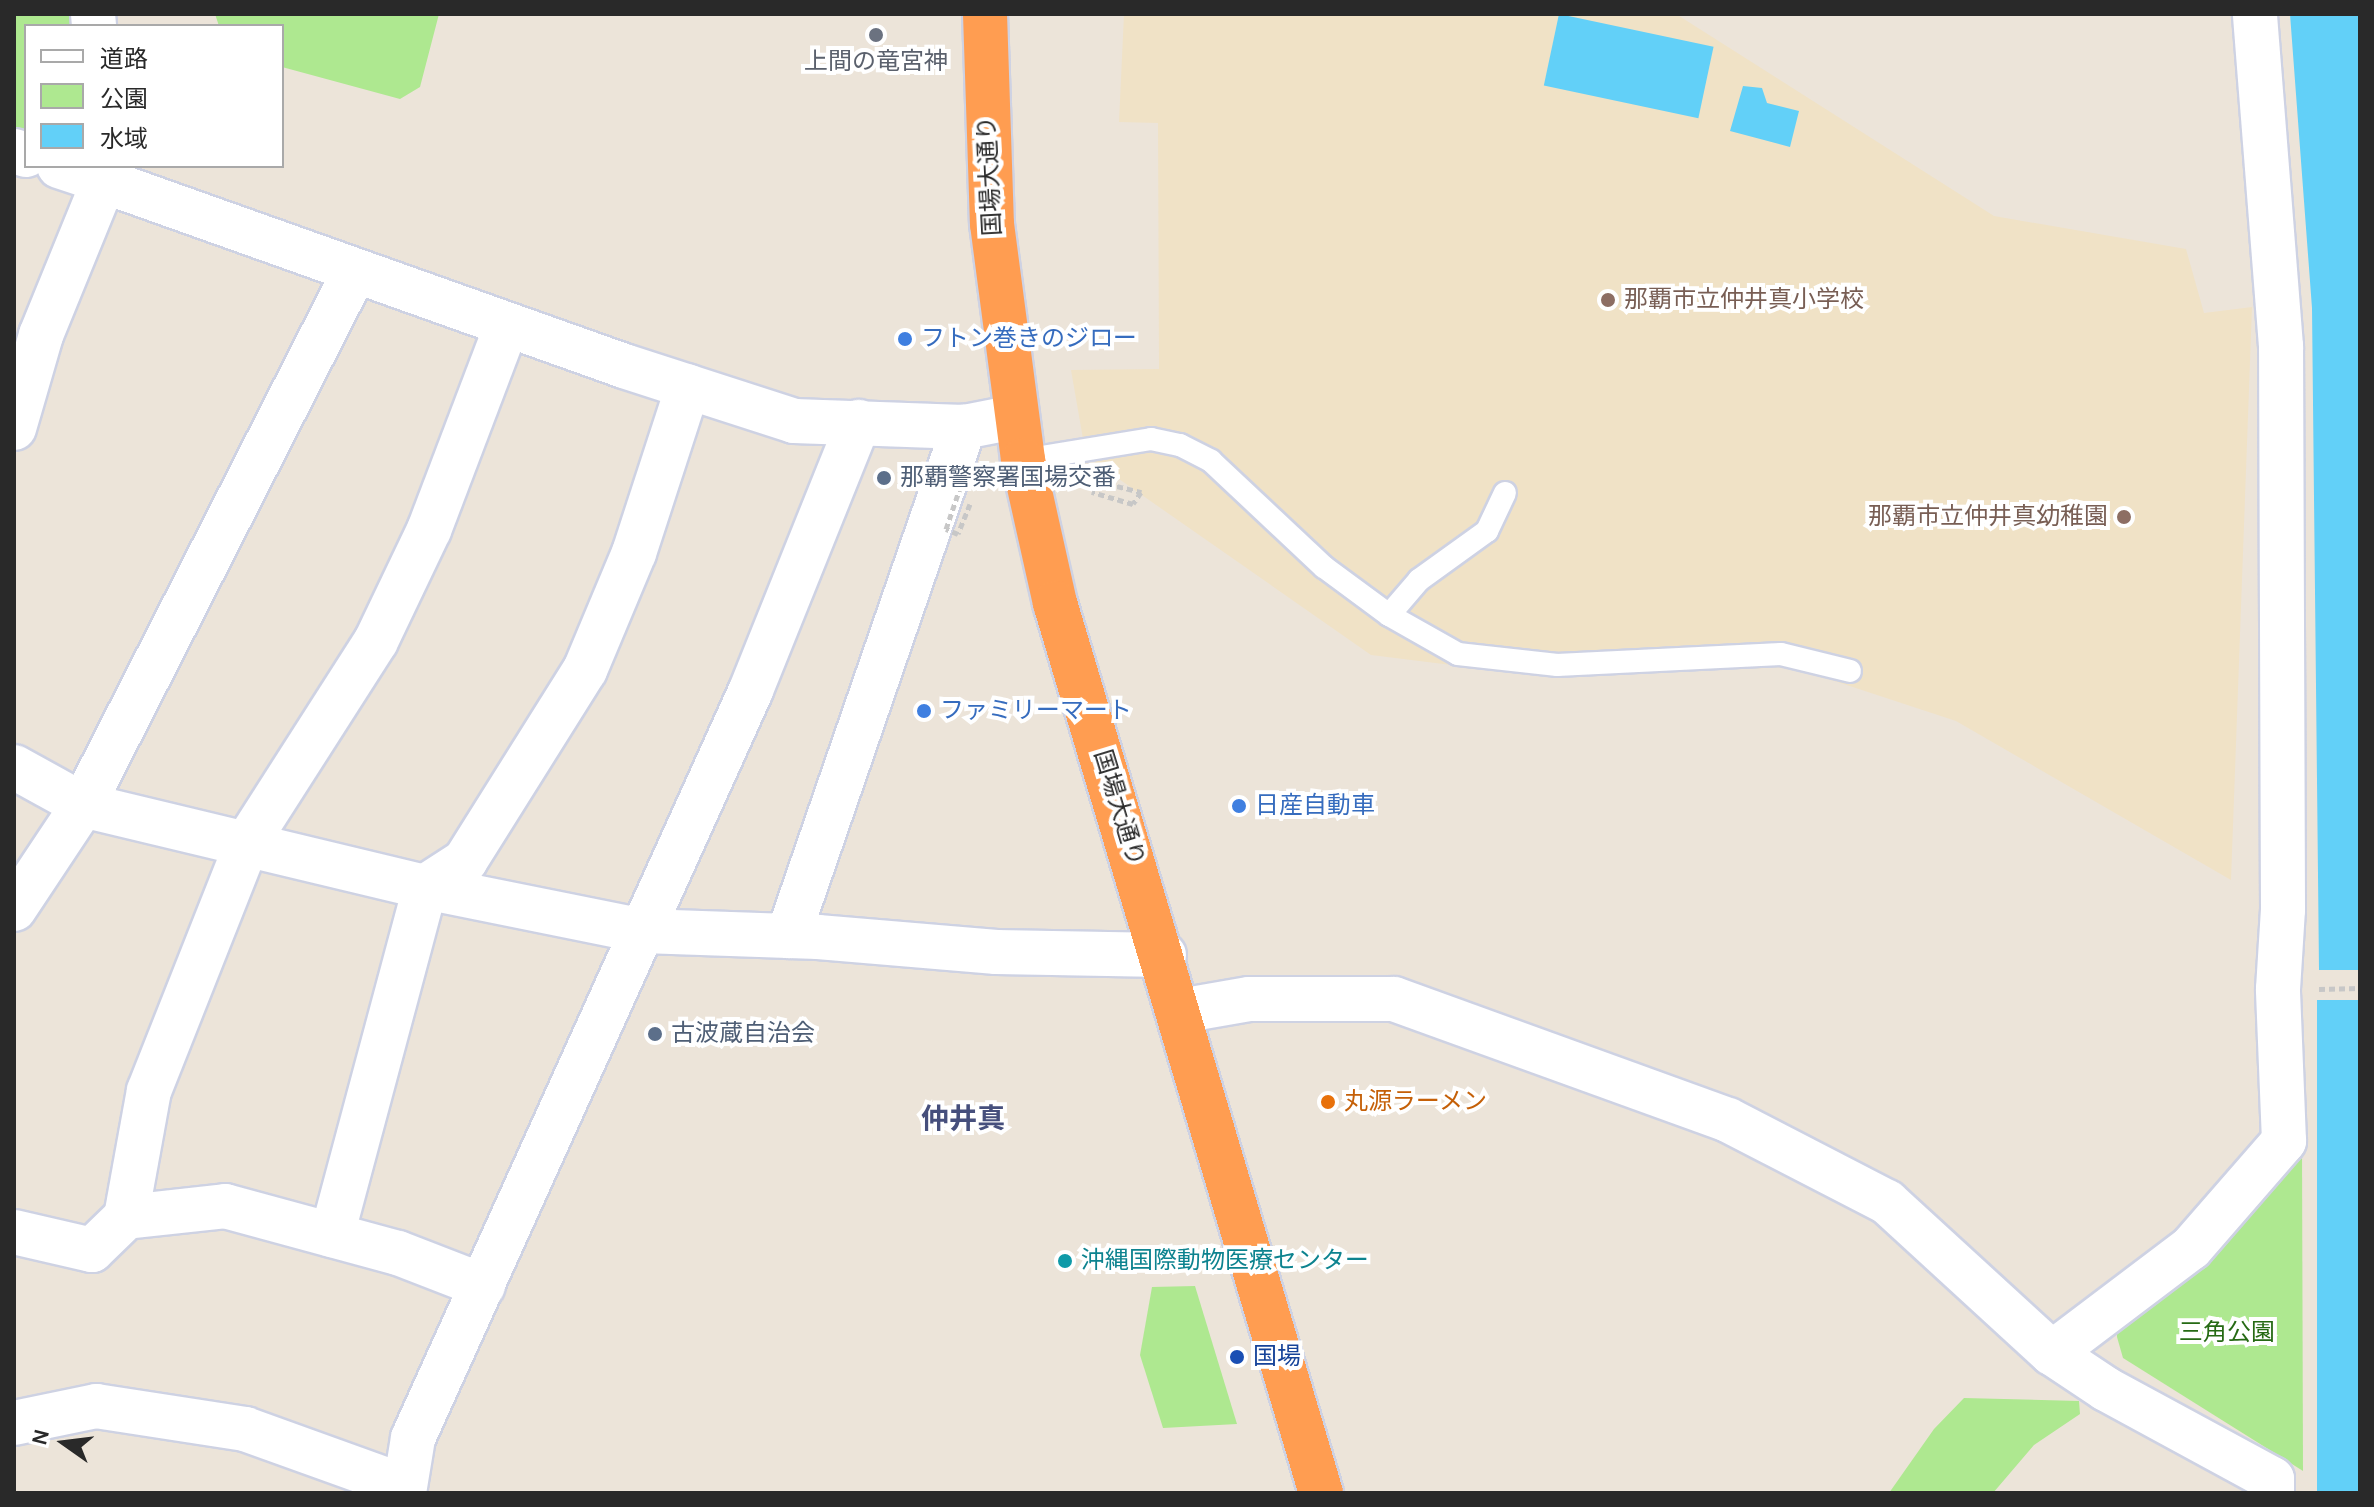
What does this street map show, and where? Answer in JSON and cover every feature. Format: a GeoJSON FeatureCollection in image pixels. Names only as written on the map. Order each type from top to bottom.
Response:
{"type":"FeatureCollection","features":[{"type":"Feature","properties":{"kind":"highway","name":"国場大通り"},"geometry":{"type":"LineString","coordinates":[[985,14],[992,224],[1015,417],[1055,603],[1164,955],[1321,1493]]}},
{"type":"Feature","properties":{"kind":"street"},"geometry":{"type":"LineString","coordinates":[[2052,1353],[2191,1248],[2284,1141],[2278,989],[2283,910],[2281,346],[2255,14]]}},
{"type":"Feature","properties":{"kind":"street"},"geometry":{"type":"LineString","coordinates":[[70,168],[104,174],[355,271],[794,421],[964,427],[1015,417]]}},
{"type":"Feature","properties":{"kind":"street"},"geometry":{"type":"LineString","coordinates":[[14,428],[41,335],[104,174]]}},
{"type":"Feature","properties":{"kind":"street"},"geometry":{"type":"LineString","coordinates":[[14,909],[83,805],[355,271]]}},
{"type":"Feature","properties":{"kind":"street"},"geometry":{"type":"LineString","coordinates":[[14,1232],[92,1250],[126,1217],[149,1091],[248,841],[376,641],[429,530],[507,325]]}},
{"type":"Feature","properties":{"kind":"street"},"geometry":{"type":"LineString","coordinates":[[332,1235],[425,887],[465,861],[585,670],[634,553],[688,387]]}},
{"type":"Feature","properties":{"kind":"street"},"geometry":{"type":"LineString","coordinates":[[14,1423],[96,1406],[245,1429],[404,1489],[413,1438],[751,690],[859,422]]}},
{"type":"Feature","properties":{"kind":"street"},"geometry":{"type":"LineString","coordinates":[[788,936],[964,427]]}},
{"type":"Feature","properties":{"kind":"street"},"geometry":{"type":"LineString","coordinates":[[14,767],[83,805],[248,841],[425,887],[643,931],[788,936],[996,952],[1164,955]]}},
{"type":"Feature","properties":{"kind":"street"},"geometry":{"type":"LineString","coordinates":[[1180,1011],[1249,999],[1394,999],[1728,1120],[1887,1202],[2052,1353],[2106,1389],[2272,1479],[2272,1493]]}},
{"type":"Feature","properties":{"kind":"street"},"geometry":{"type":"LineString","coordinates":[[126,1217],[225,1206],[398,1253],[483,1286]]}},
{"type":"Feature","properties":{"kind":"lane"},"geometry":{"type":"LineString","coordinates":[[1023,460],[1151,439],[1180,445],[1211,461],[1324,567],[1389,615],[1458,654],[1557,665],[1781,654],[1850,671]]}},
{"type":"Feature","properties":{"kind":"lane"},"geometry":{"type":"LineString","coordinates":[[1389,615],[1419,580],[1487,531],[1505,493]]}},
{"type":"Feature","properties":{"kind":"path"},"geometry":{"type":"LineString","coordinates":[[970,504],[958,534],[946,529],[963,479],[1088,479],[1141,492],[1133,504],[1092,492]]}},
{"type":"Feature","properties":{"kind":"shaded area","name":"那覇市立仲井真小学校"},"geometry":{"type":"Polygon","coordinates":[[[1124,14],[1676,14],[1994,216],[2186,249],[2204,313],[2252,307],[2231,880],[1956,721],[1792,667],[1541,676],[1371,655],[1086,456],[1071,370],[1159,369],[1158,123],[1119,122],[1124,14]]]}},
{"type":"Feature","properties":{"kind":"green space"},"geometry":{"type":"Polygon","coordinates":[[[14,14],[71,14],[72,24],[24,24],[24,134],[14,131],[14,14]]]}},
{"type":"Feature","properties":{"kind":"green space"},"geometry":{"type":"Polygon","coordinates":[[[215,14],[439,14],[420,87],[400,99],[284,68],[284,24],[218,24],[215,14]]]}},
{"type":"Feature","properties":{"kind":"green space","name":"三角公園"},"geometry":{"type":"Polygon","coordinates":[[[2302,1146],[2303,1471],[2123,1358],[2117,1337],[2117,1316],[2302,1146]]]}},
{"type":"Feature","properties":{"kind":"green space"},"geometry":{"type":"Polygon","coordinates":[[[1195,1286],[1237,1424],[1163,1428],[1140,1355],[1152,1287],[1195,1286]]]}},
{"type":"Feature","properties":{"kind":"green space"},"geometry":{"type":"Polygon","coordinates":[[[1964,1398],[2079,1401],[2080,1414],[2034,1445],[1993,1493],[1889,1493],[1934,1429],[1964,1398]]]}},
{"type":"Feature","properties":{"kind":"water"},"geometry":{"type":"Polygon","coordinates":[[[1559,14],[1714,47],[1698,118],[1544,85],[1559,14]]]}},
{"type":"Feature","properties":{"kind":"water"},"geometry":{"type":"Polygon","coordinates":[[[2290,14],[2360,14],[2360,970],[2319,970],[2312,308],[2290,14]]]}},
{"type":"Feature","properties":{"kind":"water"},"geometry":{"type":"Polygon","coordinates":[[[1743,86],[1762,88],[1767,103],[1799,111],[1790,147],[1730,131],[1743,86]]]}},
{"type":"Feature","properties":{"kind":"water"},"geometry":{"type":"Polygon","coordinates":[[[2317,1000],[2360,1000],[2360,1493],[2317,1493],[2317,1000]]]}},
{"type":"Feature","properties":{"kind":"place","name":"上間の竜宮神"},"geometry":{"type":"Point","coordinates":[876,35]}},
{"type":"Feature","properties":{"kind":"place","name":"那覇市立仲井真小学校"},"geometry":{"type":"Point","coordinates":[1608,300]}},
{"type":"Feature","properties":{"kind":"place","name":"フトン巻きのジロー"},"geometry":{"type":"Point","coordinates":[905,339]}},
{"type":"Feature","properties":{"kind":"place","name":"那覇警察署国場交番"},"geometry":{"type":"Point","coordinates":[884,478]}},
{"type":"Feature","properties":{"kind":"place","name":"那覇市立仲井真幼稚園"},"geometry":{"type":"Point","coordinates":[2124,517]}},
{"type":"Feature","properties":{"kind":"place","name":"ファミリーマート"},"geometry":{"type":"Point","coordinates":[924,711]}},
{"type":"Feature","properties":{"kind":"place","name":"日産自動車"},"geometry":{"type":"Point","coordinates":[1239,806]}},
{"type":"Feature","properties":{"kind":"place","name":"古波蔵自治会"},"geometry":{"type":"Point","coordinates":[655,1034]}},
{"type":"Feature","properties":{"kind":"place","name":"丸源ラーメン"},"geometry":{"type":"Point","coordinates":[1328,1102]}},
{"type":"Feature","properties":{"kind":"place","name":"沖縄国際動物医療センター"},"geometry":{"type":"Point","coordinates":[1065,1261]}},
{"type":"Feature","properties":{"kind":"place","name":"国場"},"geometry":{"type":"Point","coordinates":[1237,1357]}},
{"type":"Feature","properties":{"kind":"district","name":"仲井真"},"geometry":{"type":"Point","coordinates":[963,1119]}}]}
